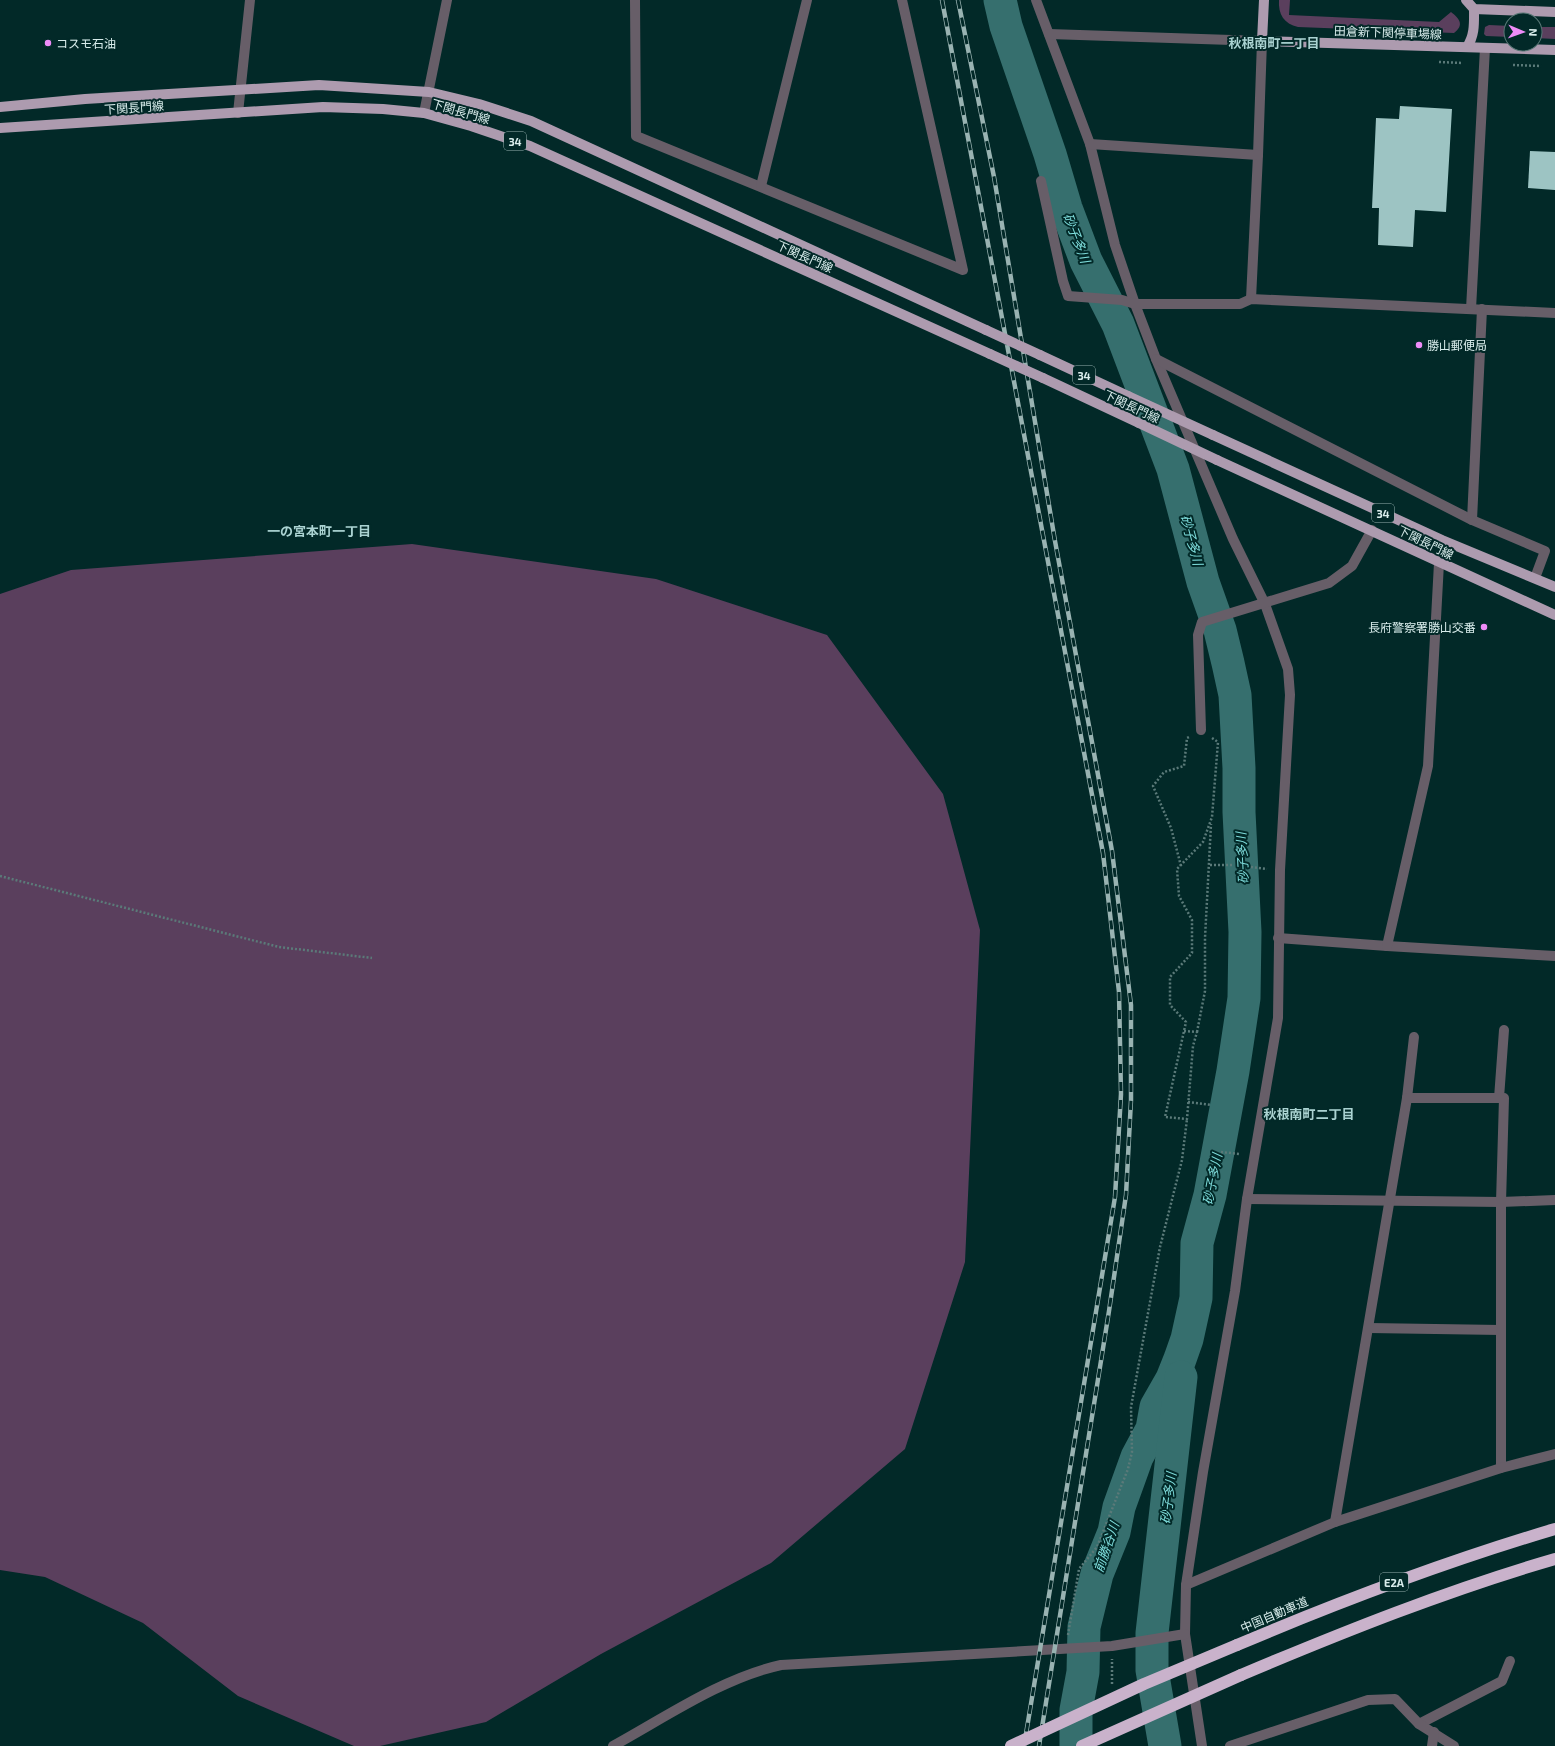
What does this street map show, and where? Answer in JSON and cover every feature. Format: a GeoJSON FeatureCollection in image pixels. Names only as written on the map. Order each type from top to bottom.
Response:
{"type":"FeatureCollection","features":[{"type":"Feature","properties":{"kind":"highway","name":"中国自動車道"},"geometry":{"type":"LineString","coordinates":[[1011,1746],[1144,1684],[1380,1587],[1514,1541],[1555,1529]]}},
{"type":"Feature","properties":{"kind":"highway","name":"E2A"},"geometry":{"type":"LineString","coordinates":[[1082,1746],[1241,1675],[1315,1644],[1390,1615],[1523,1568],[1555,1559]]}},
{"type":"Feature","properties":{"kind":"main road"},"geometry":{"type":"LineString","coordinates":[[1262,41],[1264,0]]}},
{"type":"Feature","properties":{"kind":"main road"},"geometry":{"type":"LineString","coordinates":[[1466,0],[1474,9],[1474,30],[1472,40],[1467,47]]}},
{"type":"Feature","properties":{"kind":"main road"},"geometry":{"type":"LineString","coordinates":[[1474,9],[1555,12]]}},
{"type":"Feature","properties":{"kind":"main road","name":"田倉新下関停車場線"},"geometry":{"type":"LineString","coordinates":[[1262,41],[1555,50]]}},
{"type":"Feature","properties":{"kind":"main road","name":"下関長門線"},"geometry":{"type":"LineString","coordinates":[[0,107],[85,99],[319,85],[429,92],[479,104],[531,121],[1442,540],[1555,587]]}},
{"type":"Feature","properties":{"kind":"main road","name":"下関長門線"},"geometry":{"type":"LineString","coordinates":[[0,128],[323,107],[383,109],[424,113],[470,126],[530,146],[1043,378],[1217,460],[1372,530],[1439,563],[1555,615]]}},
{"type":"Feature","properties":{"kind":"street"},"geometry":{"type":"LineString","coordinates":[[238,113],[250,0]]}},
{"type":"Feature","properties":{"kind":"street"},"geometry":{"type":"LineString","coordinates":[[424,113],[448,0]]}},
{"type":"Feature","properties":{"kind":"street"},"geometry":{"type":"LineString","coordinates":[[635,0],[636,136],[963,270],[902,0]]}},
{"type":"Feature","properties":{"kind":"street"},"geometry":{"type":"LineString","coordinates":[[761,186],[807,0]]}},
{"type":"Feature","properties":{"kind":"street"},"geometry":{"type":"LineString","coordinates":[[1036,0],[1090,144],[1115,245],[1135,304],[1156,359],[1233,539],[1265,604],[1288,670],[1290,695],[1280,870],[1278,1018],[1247,1199],[1235,1291],[1203,1472],[1186,1585],[1184,1634],[1199,1735],[1202,1746]]}},
{"type":"Feature","properties":{"kind":"street"},"geometry":{"type":"LineString","coordinates":[[1049,34],[1262,41],[1258,155],[1250,299]]}},
{"type":"Feature","properties":{"kind":"street"},"geometry":{"type":"LineString","coordinates":[[1471,309],[1485,48]]}},
{"type":"Feature","properties":{"kind":"street"},"geometry":{"type":"LineString","coordinates":[[1090,144],[1258,155]]}},
{"type":"Feature","properties":{"kind":"street"},"geometry":{"type":"LineString","coordinates":[[1041,181],[1063,281],[1068,296],[1122,300],[1135,304],[1240,304],[1250,299],[1555,313]]}},
{"type":"Feature","properties":{"kind":"street"},"geometry":{"type":"LineString","coordinates":[[1472,520],[1482,309]]}},
{"type":"Feature","properties":{"kind":"street"},"geometry":{"type":"LineString","coordinates":[[1156,359],[1472,520],[1545,551],[1535,578]]}},
{"type":"Feature","properties":{"kind":"street"},"geometry":{"type":"LineString","coordinates":[[1201,730],[1198,635],[1202,622],[1265,604],[1329,583],[1352,566],[1372,530]]}},
{"type":"Feature","properties":{"kind":"street"},"geometry":{"type":"LineString","coordinates":[[1387,946],[1428,766],[1439,563]]}},
{"type":"Feature","properties":{"kind":"street"},"geometry":{"type":"LineString","coordinates":[[1278,938],[1555,956]]}},
{"type":"Feature","properties":{"kind":"street"},"geometry":{"type":"LineString","coordinates":[[1499,1098],[1504,1030]]}},
{"type":"Feature","properties":{"kind":"street"},"geometry":{"type":"LineString","coordinates":[[1335,1522],[1391,1200],[1407,1098],[1414,1037]]}},
{"type":"Feature","properties":{"kind":"street"},"geometry":{"type":"LineString","coordinates":[[1407,1098],[1504,1098],[1501,1202],[1501,1468]]}},
{"type":"Feature","properties":{"kind":"street"},"geometry":{"type":"LineString","coordinates":[[1247,1199],[1501,1202],[1555,1200]]}},
{"type":"Feature","properties":{"kind":"street"},"geometry":{"type":"LineString","coordinates":[[1369,1328],[1501,1330]]}},
{"type":"Feature","properties":{"kind":"street"},"geometry":{"type":"LineString","coordinates":[[1186,1585],[1335,1522],[1501,1468],[1555,1454]]}},
{"type":"Feature","properties":{"kind":"street"},"geometry":{"type":"LineString","coordinates":[[613,1746],[723,1685],[760,1670],[781,1665],[1069,1645],[1099,1647],[1171,1638],[1184,1634]]}},
{"type":"Feature","properties":{"kind":"street"},"geometry":{"type":"LineString","coordinates":[[1419,1724],[1502,1681],[1510,1661]]}},
{"type":"Feature","properties":{"kind":"street"},"geometry":{"type":"LineString","coordinates":[[1230,1746],[1368,1700],[1394,1699],[1419,1724],[1434,1732],[1454,1746]]}},
{"type":"Feature","properties":{"kind":"street"},"geometry":{"type":"LineString","coordinates":[[1432,1746],[1434,1732]]}},
{"type":"Feature","properties":{"kind":"path"},"geometry":{"type":"LineString","coordinates":[[1439,62],[1463,63]]}},
{"type":"Feature","properties":{"kind":"path"},"geometry":{"type":"LineString","coordinates":[[1513,65],[1541,66]]}},
{"type":"Feature","properties":{"kind":"path"},"geometry":{"type":"LineString","coordinates":[[1069,1645],[1079,1569],[1097,1547],[1125,1476],[1132,1452],[1131,1407],[1160,1247],[1182,1160],[1193,1046],[1205,991],[1205,938],[1210,865],[1211,819],[1218,742],[1201,730],[1187,738],[1184,766],[1164,772],[1153,786],[1171,828],[1181,866]]}},
{"type":"Feature","properties":{"kind":"path"},"geometry":{"type":"LineString","coordinates":[[1187,1119],[1165,1117],[1186,1022],[1170,1005],[1170,977],[1192,953],[1192,920],[1179,896],[1177,869],[1204,842],[1211,819]]}},
{"type":"Feature","properties":{"kind":"path"},"geometry":{"type":"LineString","coordinates":[[1210,865],[1232,865]]}},
{"type":"Feature","properties":{"kind":"path"},"geometry":{"type":"LineString","coordinates":[[0,876],[279,947],[372,958]]}},
{"type":"Feature","properties":{"kind":"path"},"geometry":{"type":"LineString","coordinates":[[1184,1031],[1196,1032]]}},
{"type":"Feature","properties":{"kind":"path"},"geometry":{"type":"LineString","coordinates":[[1188,1102],[1211,1105]]}},
{"type":"Feature","properties":{"kind":"path"},"geometry":{"type":"LineString","coordinates":[[1221,1152],[1242,1154]]}},
{"type":"Feature","properties":{"kind":"shaded area"},"geometry":{"type":"Polygon","coordinates":[[[1279,0],[1290,0],[1289,15],[1439,22],[1451,12],[1458,19],[1460,24],[1454,33],[1298,27],[1293,26],[1283,18],[1279,0]]]}},
{"type":"Feature","properties":{"kind":"shaded area"},"geometry":{"type":"Polygon","coordinates":[[[1489,25],[1503,26],[1503,37],[1486,36],[1484,34],[1485,27],[1489,25]]]}},
{"type":"Feature","properties":{"kind":"shaded area"},"geometry":{"type":"Polygon","coordinates":[[[1543,27],[1555,27],[1555,39],[1543,38],[1543,27]]]}},
{"type":"Feature","properties":{"kind":"shaded area"},"geometry":{"type":"Polygon","coordinates":[[[412,544],[656,579],[827,635],[943,794],[980,930],[965,1262],[905,1449],[771,1563],[601,1654],[486,1722],[380,1746],[354,1746],[238,1696],[143,1623],[45,1577],[0,1570],[0,594],[71,570],[412,544]]]}},
{"type":"Feature","properties":{"kind":"building"},"geometry":{"type":"Polygon","coordinates":[[[1400,106],[1452,109],[1446,212],[1415,210],[1413,247],[1378,245],[1379,208],[1372,208],[1376,118],[1399,119],[1400,106]]]}},
{"type":"Feature","properties":{"kind":"building"},"geometry":{"type":"Polygon","coordinates":[[[1530,151],[1555,152],[1555,190],[1528,188],[1530,151]]]}},
{"type":"Feature","properties":{"kind":"waterway","name":"砂子多川"},"geometry":{"type":"LineString","coordinates":[[1000,0],[1006,26],[1050,154],[1066,208],[1086,261],[1118,324],[1173,469],[1203,582],[1220,630],[1228,663],[1235,695],[1239,768],[1239,812],[1245,932],[1244,998],[1233,1071],[1210,1195],[1197,1243],[1196,1298],[1187,1339],[1180,1359],[1172,1379],[1156,1407],[1152,1429],[1137,1457],[1119,1507],[1114,1532],[1097,1574],[1084,1627],[1083,1672],[1076,1710],[1076,1746]]}},
{"type":"Feature","properties":{"kind":"waterway","name":"砂子多川"},"geometry":{"type":"LineString","coordinates":[[1165,1746],[1152,1670],[1152,1633],[1181,1377]]}},
{"type":"Feature","properties":{"kind":"railway"},"geometry":{"type":"LineString","coordinates":[[942,0],[1103,853],[1119,992],[1121,1094],[1115,1197],[1024,1746]]}},
{"type":"Feature","properties":{"kind":"railway"},"geometry":{"type":"LineString","coordinates":[[958,0],[994,177],[1055,541],[1112,851],[1131,1005],[1131,1100],[1126,1195],[1109,1311],[1039,1746]]}},
{"type":"Feature","properties":{"kind":"place","name":"コスモ石油"},"geometry":{"type":"Point","coordinates":[48,43]}},
{"type":"Feature","properties":{"kind":"place","name":"勝山郵便局"},"geometry":{"type":"Point","coordinates":[1419,345]}},
{"type":"Feature","properties":{"kind":"place","name":"長府警察署勝山交番"},"geometry":{"type":"Point","coordinates":[1484,627]}},
{"type":"Feature","properties":{"kind":"district","name":"秋根南町一丁目"},"geometry":{"type":"Point","coordinates":[1274,43]}},
{"type":"Feature","properties":{"kind":"district","name":"一の宮本町一丁目"},"geometry":{"type":"Point","coordinates":[319,531]}},
{"type":"Feature","properties":{"kind":"district","name":"秋根南町二丁目"},"geometry":{"type":"Point","coordinates":[1309,1114]}},
{"type":"Feature","properties":{"kind":"water label","name":"前勝谷川"},"geometry":{"type":"Point","coordinates":[1106,1547]}}]}
